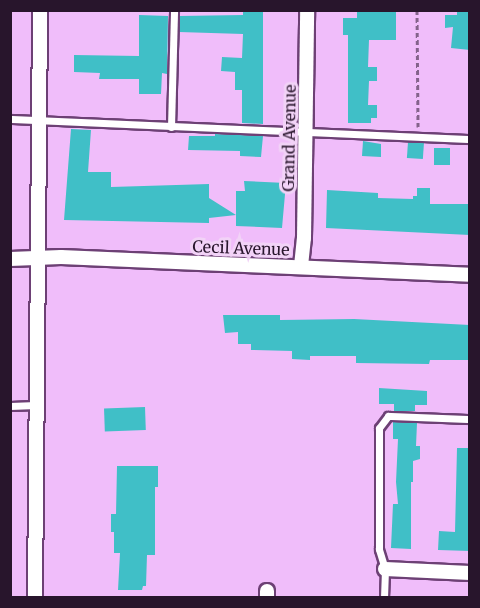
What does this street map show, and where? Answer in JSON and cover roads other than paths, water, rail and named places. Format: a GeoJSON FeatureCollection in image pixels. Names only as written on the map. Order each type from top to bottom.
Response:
{"type":"FeatureCollection","features":[{"type":"Feature","properties":{"kind":"street"},"geometry":{"type":"LineString","coordinates":[[35,597],[40,10]]}},
{"type":"Feature","properties":{"kind":"street","name":"Grand Avenue"},"geometry":{"type":"LineString","coordinates":[[301,266],[307,10]]}},
{"type":"Feature","properties":{"kind":"street","name":"Cecil Avenue"},"geometry":{"type":"LineString","coordinates":[[10,259],[301,266],[470,274]]}},
{"type":"Feature","properties":{"kind":"street"},"geometry":{"type":"LineString","coordinates":[[385,569],[470,573]]}},
{"type":"Feature","properties":{"kind":"lane"},"geometry":{"type":"LineString","coordinates":[[171,127],[174,10]]}},
{"type":"Feature","properties":{"kind":"lane"},"geometry":{"type":"LineString","coordinates":[[10,119],[470,139]]}},
{"type":"Feature","properties":{"kind":"lane"},"geometry":{"type":"LineString","coordinates":[[10,406],[36,405]]}},
{"type":"Feature","properties":{"kind":"lane"},"geometry":{"type":"LineString","coordinates":[[384,597],[385,569],[379,549],[377,455],[379,428],[382,420],[388,416],[470,419]]}}]}
